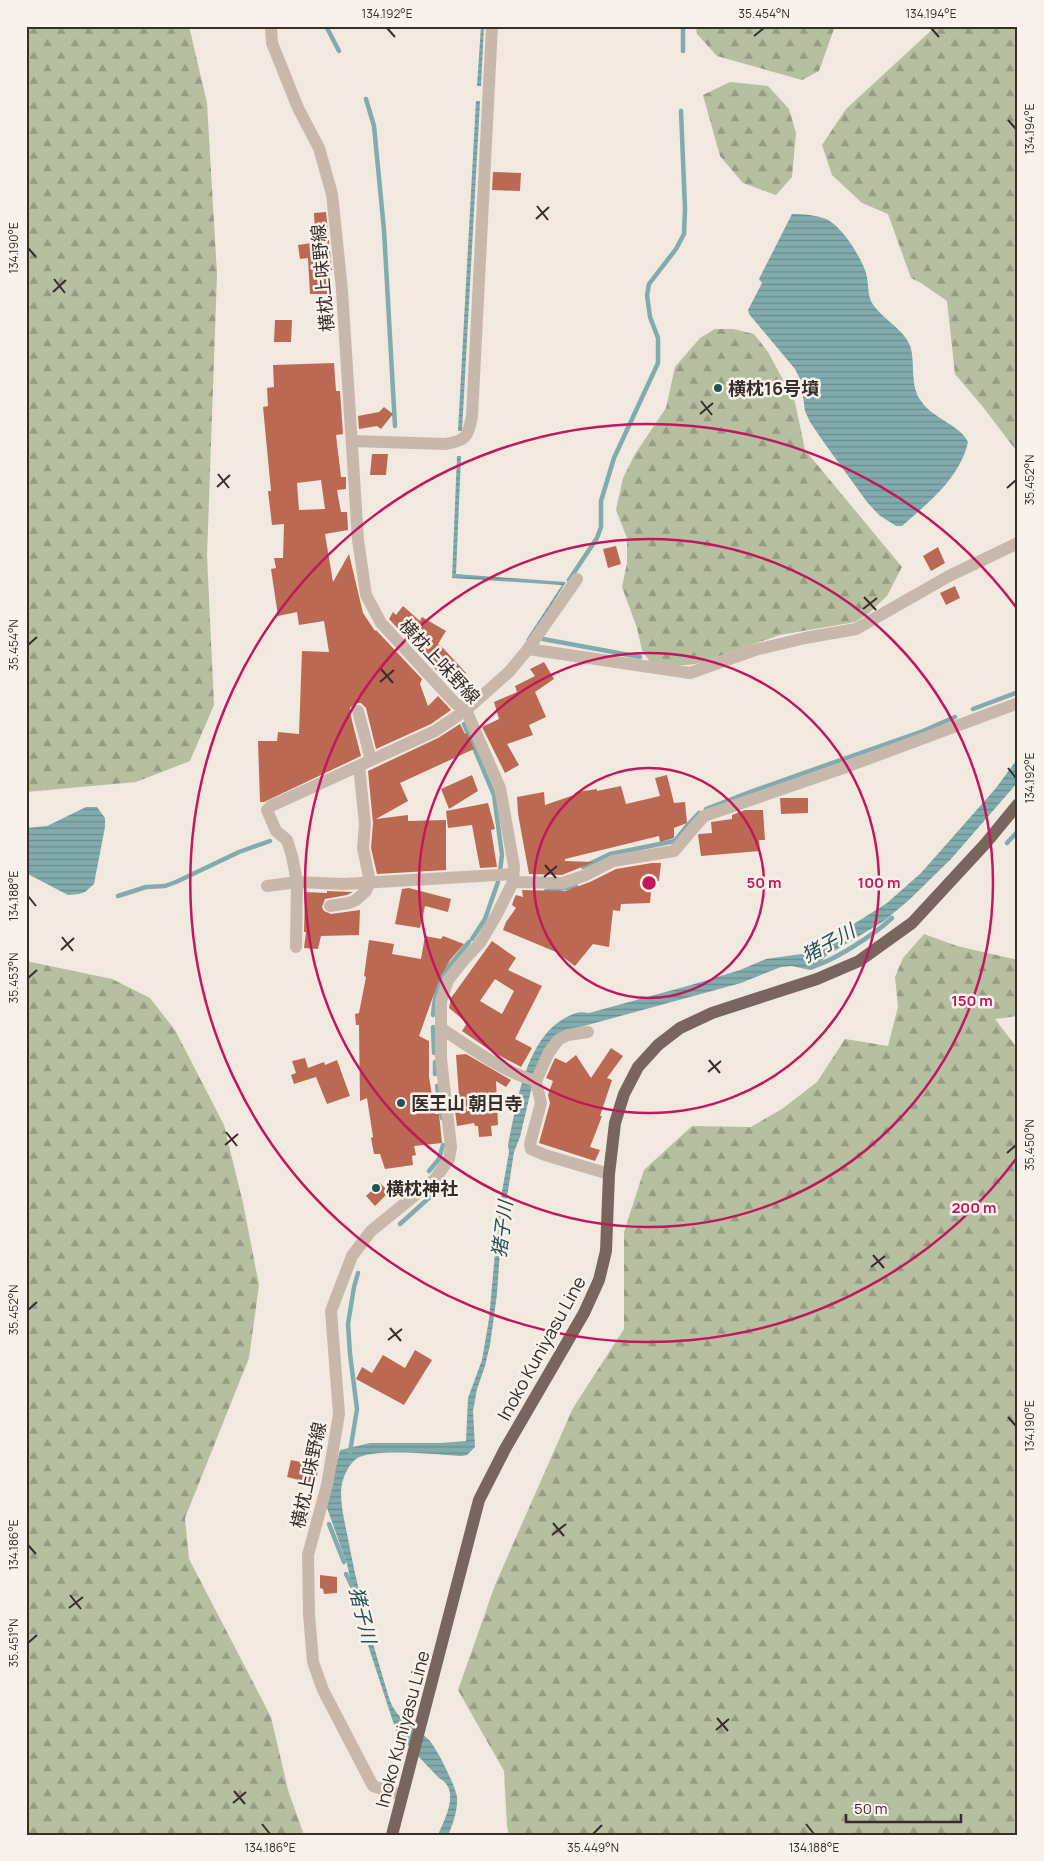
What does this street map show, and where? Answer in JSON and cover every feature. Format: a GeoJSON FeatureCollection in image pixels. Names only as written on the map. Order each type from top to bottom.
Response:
{"type":"FeatureCollection","features":[{"type":"Feature","properties":{"kind":"main road","name":"Inoko Kuniyasu Line"},"geometry":{"type":"LineString","coordinates":[[392,1835],[479,1500],[505,1449],[584,1314],[599,1280],[606,1251],[609,1174],[615,1123],[624,1094],[638,1067],[658,1045],[680,1028],[712,1013],[817,979],[859,961],[912,923],[986,844],[1018,804]]}},
{"type":"Feature","properties":{"kind":"street","name":"横枕上味野線"},"geometry":{"type":"LineString","coordinates":[[271,26],[272,44],[298,108],[319,148],[332,194],[342,290],[358,540],[366,595],[381,623],[455,703],[466,710],[500,788],[514,866],[513,878],[480,943],[448,980],[441,1001],[441,1059],[451,1147],[449,1159],[435,1179],[371,1231],[363,1241],[352,1256],[331,1310],[340,1414],[328,1478],[308,1556],[309,1614],[313,1662],[323,1690],[373,1786],[401,1795]]}},
{"type":"Feature","properties":{"kind":"street"},"geometry":{"type":"LineString","coordinates":[[352,441],[445,444],[459,442],[468,433],[472,416],[492,26]]}},
{"type":"Feature","properties":{"kind":"street"},"geometry":{"type":"LineString","coordinates":[[528,649],[690,672],[755,650],[805,638],[856,629],[948,576],[1018,543]]}},
{"type":"Feature","properties":{"kind":"street"},"geometry":{"type":"LineString","coordinates":[[296,947],[297,882],[287,840],[276,831],[267,810],[271,806],[435,731],[466,710],[509,672],[528,649],[577,580]]}},
{"type":"Feature","properties":{"kind":"street"},"geometry":{"type":"LineString","coordinates":[[267,886],[297,882],[344,884],[513,878],[563,883],[586,875],[612,861],[674,851],[704,816],[846,767],[1018,703]]}},
{"type":"Feature","properties":{"kind":"street"},"geometry":{"type":"LineString","coordinates":[[358,711],[371,760]]}},
{"type":"Feature","properties":{"kind":"street"},"geometry":{"type":"LineString","coordinates":[[330,906],[350,903],[356,900],[366,891],[370,882],[363,848],[365,824],[359,766]]}},
{"type":"Feature","properties":{"kind":"street"},"geometry":{"type":"LineString","coordinates":[[442,1030],[520,1077],[536,1081]]}},
{"type":"Feature","properties":{"kind":"street"},"geometry":{"type":"LineString","coordinates":[[588,1032],[558,1040],[549,1052],[536,1081],[541,1103],[530,1144],[531,1149],[545,1155],[609,1174]]}},
{"type":"Feature","properties":{"kind":"green space"},"geometry":{"type":"Polygon","coordinates":[[[26,26],[189,26],[207,103],[217,274],[207,556],[214,705],[190,761],[136,782],[26,792],[26,26]]]}},
{"type":"Feature","properties":{"kind":"green space"},"geometry":{"type":"Polygon","coordinates":[[[696,26],[835,26],[819,71],[802,80],[717,56],[697,34],[696,26]]]}},
{"type":"Feature","properties":{"kind":"green space"},"geometry":{"type":"Polygon","coordinates":[[[936,26],[1018,26],[1018,453],[955,374],[947,301],[911,278],[888,214],[862,203],[832,175],[822,145],[846,109],[936,26]]]}},
{"type":"Feature","properties":{"kind":"green space"},"geometry":{"type":"Polygon","coordinates":[[[730,82],[768,86],[789,109],[796,133],[792,177],[776,195],[743,183],[720,156],[703,95],[730,82]]]}},
{"type":"Feature","properties":{"kind":"green space"},"geometry":{"type":"Polygon","coordinates":[[[715,329],[733,329],[754,334],[768,352],[795,402],[805,450],[902,567],[887,596],[868,614],[855,622],[780,635],[700,663],[675,665],[650,662],[642,650],[637,628],[622,587],[627,563],[627,538],[616,510],[623,478],[635,454],[666,408],[675,367],[700,338],[715,329]]]}},
{"type":"Feature","properties":{"kind":"green space"},"geometry":{"type":"Polygon","coordinates":[[[924,934],[957,946],[1018,960],[1018,1016],[995,1019],[1018,1049],[1018,1835],[509,1835],[504,1771],[458,1690],[495,1585],[573,1408],[624,1329],[624,1232],[644,1170],[692,1126],[751,1127],[782,1109],[817,1082],[845,1039],[888,1046],[898,1007],[895,977],[903,958],[924,934]]]}},
{"type":"Feature","properties":{"kind":"green space"},"geometry":{"type":"Polygon","coordinates":[[[26,961],[112,979],[150,998],[175,1030],[224,1125],[243,1203],[259,1285],[249,1358],[185,1518],[189,1559],[271,1717],[288,1790],[304,1835],[26,1835],[26,961]]]}},
{"type":"Feature","properties":{"kind":"water"},"geometry":{"type":"Polygon","coordinates":[[[481,26],[484,26],[481,86],[477,86],[481,26]]]}},
{"type":"Feature","properties":{"kind":"water"},"geometry":{"type":"Polygon","coordinates":[[[476,101],[480,101],[462,431],[458,431],[476,101]]]}},
{"type":"Feature","properties":{"kind":"water"},"geometry":{"type":"Polygon","coordinates":[[[792,214],[826,219],[844,235],[864,266],[872,303],[900,331],[909,343],[915,389],[921,401],[932,412],[959,431],[968,442],[964,455],[951,478],[933,498],[902,526],[896,526],[879,515],[867,502],[825,444],[805,411],[801,381],[795,369],[749,314],[748,310],[762,283],[759,279],[792,214]]]}},
{"type":"Feature","properties":{"kind":"water"},"geometry":{"type":"Polygon","coordinates":[[[457,456],[461,456],[456,574],[566,582],[529,641],[526,640],[562,585],[452,578],[457,456]]]}},
{"type":"Feature","properties":{"kind":"water"},"geometry":{"type":"Polygon","coordinates":[[[1018,758],[1018,782],[951,859],[909,900],[884,921],[826,956],[814,969],[810,970],[792,966],[781,967],[741,983],[573,1029],[532,1086],[520,1137],[514,1152],[501,1236],[497,1294],[490,1345],[477,1389],[473,1411],[475,1447],[467,1455],[462,1456],[424,1453],[376,1453],[364,1455],[356,1459],[350,1466],[345,1474],[341,1488],[343,1514],[358,1588],[390,1701],[397,1714],[432,1743],[456,1792],[457,1807],[450,1831],[448,1835],[438,1835],[449,1805],[449,1790],[446,1783],[397,1734],[367,1642],[347,1564],[326,1505],[340,1450],[370,1443],[466,1441],[468,1398],[482,1360],[489,1319],[499,1209],[509,1152],[508,1145],[520,1092],[532,1056],[541,1040],[553,1027],[575,1013],[589,1013],[691,985],[740,970],[766,959],[809,953],[809,950],[887,903],[921,873],[996,788],[1018,758]]]}},
{"type":"Feature","properties":{"kind":"water"},"geometry":{"type":"Polygon","coordinates":[[[86,807],[97,807],[105,818],[94,884],[85,892],[68,895],[26,873],[26,828],[47,826],[86,807]]]}},
{"type":"Feature","properties":{"kind":"building"},"geometry":{"type":"Polygon","coordinates":[[[493,172],[521,173],[520,191],[492,190],[493,172]]]}},
{"type":"Feature","properties":{"kind":"building"},"geometry":{"type":"Polygon","coordinates":[[[326,212],[332,270],[330,271],[330,294],[310,294],[308,258],[300,259],[298,245],[312,243],[311,233],[315,233],[314,213],[326,212]]]}},
{"type":"Feature","properties":{"kind":"building"},"geometry":{"type":"Polygon","coordinates":[[[275,320],[292,320],[291,342],[274,342],[275,320]]]}},
{"type":"Feature","properties":{"kind":"building"},"geometry":{"type":"Polygon","coordinates":[[[334,363],[336,391],[340,391],[343,434],[336,435],[341,477],[346,477],[346,489],[337,490],[341,512],[347,512],[348,530],[325,534],[333,582],[349,554],[363,613],[375,631],[422,679],[420,684],[428,706],[438,696],[451,710],[431,724],[376,749],[366,708],[361,703],[355,703],[350,708],[350,713],[361,756],[264,802],[260,802],[258,741],[277,741],[278,732],[299,734],[302,651],[329,652],[324,621],[299,625],[297,612],[278,616],[271,569],[276,568],[274,558],[283,558],[284,524],[272,525],[268,491],[271,491],[263,407],[268,406],[267,388],[274,387],[273,365],[334,363]],[[321,480],[297,483],[299,510],[325,509],[321,480]]]}},
{"type":"Feature","properties":{"kind":"building"},"geometry":{"type":"Polygon","coordinates":[[[384,407],[393,414],[381,429],[377,426],[359,429],[358,416],[379,412],[384,407]]]}},
{"type":"Feature","properties":{"kind":"building"},"geometry":{"type":"Polygon","coordinates":[[[372,454],[388,454],[386,475],[370,475],[372,454]]]}},
{"type":"Feature","properties":{"kind":"building"},"geometry":{"type":"Polygon","coordinates":[[[616,546],[621,564],[608,568],[603,549],[616,546]]]}},
{"type":"Feature","properties":{"kind":"building"},"geometry":{"type":"Polygon","coordinates":[[[938,547],[945,563],[931,571],[923,556],[938,547]]]}},
{"type":"Feature","properties":{"kind":"building"},"geometry":{"type":"Polygon","coordinates":[[[955,586],[960,598],[946,605],[940,593],[955,586]]]}},
{"type":"Feature","properties":{"kind":"building"},"geometry":{"type":"Polygon","coordinates":[[[403,606],[420,621],[422,617],[446,631],[438,644],[466,673],[451,686],[389,619],[393,612],[396,615],[403,606]]]}},
{"type":"Feature","properties":{"kind":"building"},"geometry":{"type":"Polygon","coordinates":[[[544,662],[554,679],[535,692],[546,717],[529,725],[533,735],[507,744],[519,765],[505,773],[482,727],[499,719],[494,702],[517,692],[515,686],[535,676],[530,669],[544,662]]]}},
{"type":"Feature","properties":{"kind":"building"},"geometry":{"type":"Polygon","coordinates":[[[460,724],[465,734],[467,733],[474,749],[400,783],[408,801],[376,819],[408,815],[408,821],[446,820],[446,870],[377,874],[371,848],[373,823],[368,771],[438,738],[460,724]]]}},
{"type":"Feature","properties":{"kind":"building"},"geometry":{"type":"Polygon","coordinates":[[[472,775],[478,791],[449,809],[441,789],[472,775]]]}},
{"type":"Feature","properties":{"kind":"building"},"geometry":{"type":"Polygon","coordinates":[[[667,775],[674,803],[685,802],[687,823],[674,828],[674,838],[660,842],[659,836],[565,859],[565,861],[594,862],[562,875],[529,874],[518,814],[517,797],[544,792],[545,805],[577,794],[577,792],[597,789],[597,791],[621,786],[626,804],[660,796],[655,778],[667,775]]]}},
{"type":"Feature","properties":{"kind":"building"},"geometry":{"type":"Polygon","coordinates":[[[780,798],[808,798],[808,813],[781,814],[780,798]]]}},
{"type":"Feature","properties":{"kind":"building"},"geometry":{"type":"Polygon","coordinates":[[[488,803],[495,829],[491,830],[497,867],[480,868],[472,825],[448,828],[446,811],[488,803]]]}},
{"type":"Feature","properties":{"kind":"building"},"geometry":{"type":"Polygon","coordinates":[[[745,810],[763,810],[765,840],[759,840],[760,851],[701,856],[698,835],[712,833],[711,822],[732,819],[732,815],[745,810]]]}},
{"type":"Feature","properties":{"kind":"building"},"geometry":{"type":"Polygon","coordinates":[[[661,863],[659,881],[652,881],[650,903],[621,904],[620,911],[613,910],[609,947],[593,944],[575,966],[556,952],[503,930],[516,908],[512,905],[516,895],[523,897],[522,890],[565,891],[590,882],[616,869],[661,863]]]}},
{"type":"Feature","properties":{"kind":"building"},"geometry":{"type":"Polygon","coordinates":[[[409,888],[451,899],[448,912],[425,906],[420,928],[395,924],[402,889],[409,888]]]}},
{"type":"Feature","properties":{"kind":"building"},"geometry":{"type":"Polygon","coordinates":[[[327,891],[353,892],[325,899],[322,907],[324,911],[331,914],[360,910],[359,935],[321,936],[318,949],[304,948],[306,932],[304,932],[305,892],[327,893],[327,891]]]}},
{"type":"Feature","properties":{"kind":"building"},"geometry":{"type":"Polygon","coordinates":[[[425,936],[441,939],[443,936],[464,944],[450,960],[440,977],[419,1036],[429,1041],[429,1077],[435,1114],[439,1114],[442,1143],[414,1146],[416,1155],[412,1156],[413,1165],[385,1169],[380,1154],[374,1154],[367,1098],[360,1101],[359,1025],[356,1025],[355,1014],[359,1013],[366,977],[364,976],[369,940],[394,944],[392,954],[421,959],[425,936]]]}},
{"type":"Feature","properties":{"kind":"building"},"geometry":{"type":"Polygon","coordinates":[[[492,941],[516,958],[508,970],[542,986],[515,1039],[532,1048],[521,1067],[491,1051],[462,1031],[467,1023],[449,1008],[451,998],[492,941]],[[495,979],[480,1001],[502,1014],[514,991],[495,979]]]}},
{"type":"Feature","properties":{"kind":"building"},"geometry":{"type":"Polygon","coordinates":[[[611,1048],[623,1056],[607,1078],[612,1080],[600,1116],[602,1116],[590,1147],[600,1150],[595,1161],[539,1143],[550,1103],[548,1095],[553,1081],[546,1078],[555,1058],[566,1063],[576,1055],[591,1078],[611,1048]]]}},
{"type":"Feature","properties":{"kind":"building"},"geometry":{"type":"Polygon","coordinates":[[[466,1054],[511,1080],[506,1087],[496,1081],[498,1125],[491,1126],[492,1136],[479,1137],[478,1126],[475,1126],[474,1123],[457,1126],[455,1111],[460,1110],[456,1055],[466,1054]]]}},
{"type":"Feature","properties":{"kind":"building"},"geometry":{"type":"Polygon","coordinates":[[[305,1058],[308,1068],[324,1062],[325,1065],[337,1060],[350,1096],[327,1104],[316,1077],[294,1084],[291,1075],[296,1073],[292,1061],[305,1058]]]}},
{"type":"Feature","properties":{"kind":"building"},"geometry":{"type":"Polygon","coordinates":[[[380,1183],[389,1192],[375,1206],[366,1196],[380,1183]]]}},
{"type":"Feature","properties":{"kind":"building"},"geometry":{"type":"Polygon","coordinates":[[[415,1350],[432,1360],[404,1405],[356,1379],[362,1367],[372,1373],[383,1355],[405,1368],[415,1350]]]}},
{"type":"Feature","properties":{"kind":"building"},"geometry":{"type":"Polygon","coordinates":[[[291,1460],[319,1466],[315,1484],[287,1477],[291,1460]]]}},
{"type":"Feature","properties":{"kind":"building"},"geometry":{"type":"Polygon","coordinates":[[[320,1575],[337,1577],[337,1593],[324,1594],[323,1589],[320,1588],[320,1575]]]}},
{"type":"Feature","properties":{"kind":"waterway"},"geometry":{"type":"LineString","coordinates":[[326,26],[339,51]]}},
{"type":"Feature","properties":{"kind":"waterway"},"geometry":{"type":"LineString","coordinates":[[683,26],[683,51]]}},
{"type":"Feature","properties":{"kind":"waterway"},"geometry":{"type":"LineString","coordinates":[[366,99],[374,126],[384,230],[395,426]]}},
{"type":"Feature","properties":{"kind":"waterway"},"geometry":{"type":"LineString","coordinates":[[569,580],[597,538],[601,527],[601,501],[614,458],[658,363],[658,338],[650,317],[647,295],[649,284],[676,249],[684,234],[685,209],[681,111]]}},
{"type":"Feature","properties":{"kind":"waterway"},"geometry":{"type":"LineString","coordinates":[[543,639],[640,657]]}},
{"type":"Feature","properties":{"kind":"waterway"},"geometry":{"type":"LineString","coordinates":[[973,709],[1018,692]]}},
{"type":"Feature","properties":{"kind":"waterway"},"geometry":{"type":"LineString","coordinates":[[706,809],[923,731],[955,717]]}},
{"type":"Feature","properties":{"kind":"waterway"},"geometry":{"type":"LineString","coordinates":[[464,724],[494,795],[502,855],[500,871]]}},
{"type":"Feature","properties":{"kind":"waterway"},"geometry":{"type":"LineString","coordinates":[[583,867],[610,854],[675,841],[699,813]]}},
{"type":"Feature","properties":{"kind":"waterway"},"geometry":{"type":"LineString","coordinates":[[1007,843],[1018,831]]}},
{"type":"Feature","properties":{"kind":"waterway"},"geometry":{"type":"LineString","coordinates":[[118,896],[146,887],[165,886],[239,852],[270,841]]}},
{"type":"Feature","properties":{"kind":"waterway"},"geometry":{"type":"LineString","coordinates":[[472,939],[485,919],[498,882]]}},
{"type":"Feature","properties":{"kind":"waterway"},"geometry":{"type":"LineString","coordinates":[[546,891],[576,886]]}},
{"type":"Feature","properties":{"kind":"waterway"},"geometry":{"type":"LineString","coordinates":[[811,967],[831,959],[854,946],[892,918]]}},
{"type":"Feature","properties":{"kind":"waterway"},"geometry":{"type":"LineString","coordinates":[[433,1015],[434,1001],[440,982],[448,967],[469,942]]}},
{"type":"Feature","properties":{"kind":"waterway"},"geometry":{"type":"LineString","coordinates":[[433,1027],[434,1053]]}},
{"type":"Feature","properties":{"kind":"waterway"},"geometry":{"type":"LineString","coordinates":[[435,1062],[435,1074]]}},
{"type":"Feature","properties":{"kind":"waterway"},"geometry":{"type":"LineString","coordinates":[[437,1086],[442,1118]]}},
{"type":"Feature","properties":{"kind":"waterway"},"geometry":{"type":"LineString","coordinates":[[429,1171],[439,1159],[443,1145]]}},
{"type":"Feature","properties":{"kind":"waterway"},"geometry":{"type":"LineString","coordinates":[[400,1224],[431,1196]]}},
{"type":"Feature","properties":{"kind":"waterway"},"geometry":{"type":"LineString","coordinates":[[350,1452],[357,1409],[348,1324],[358,1273]]}},
{"type":"Feature","properties":{"kind":"waterway"},"geometry":{"type":"LineString","coordinates":[[329,1524],[344,1562]]}},
{"type":"Feature","properties":{"kind":"waterway","name":"猪子川"},"geometry":{"type":"LineString","coordinates":[[346,1574],[356,1591]]}},
{"type":"Feature","properties":{"kind":"place","name":"横枕16号墳"},"geometry":{"type":"Point","coordinates":[718,388]}},
{"type":"Feature","properties":{"kind":"place","name":"医王山 朝日寺"},"geometry":{"type":"Point","coordinates":[401,1103]}},
{"type":"Feature","properties":{"kind":"place","name":"横枕神社"},"geometry":{"type":"Point","coordinates":[376,1188]}}]}
